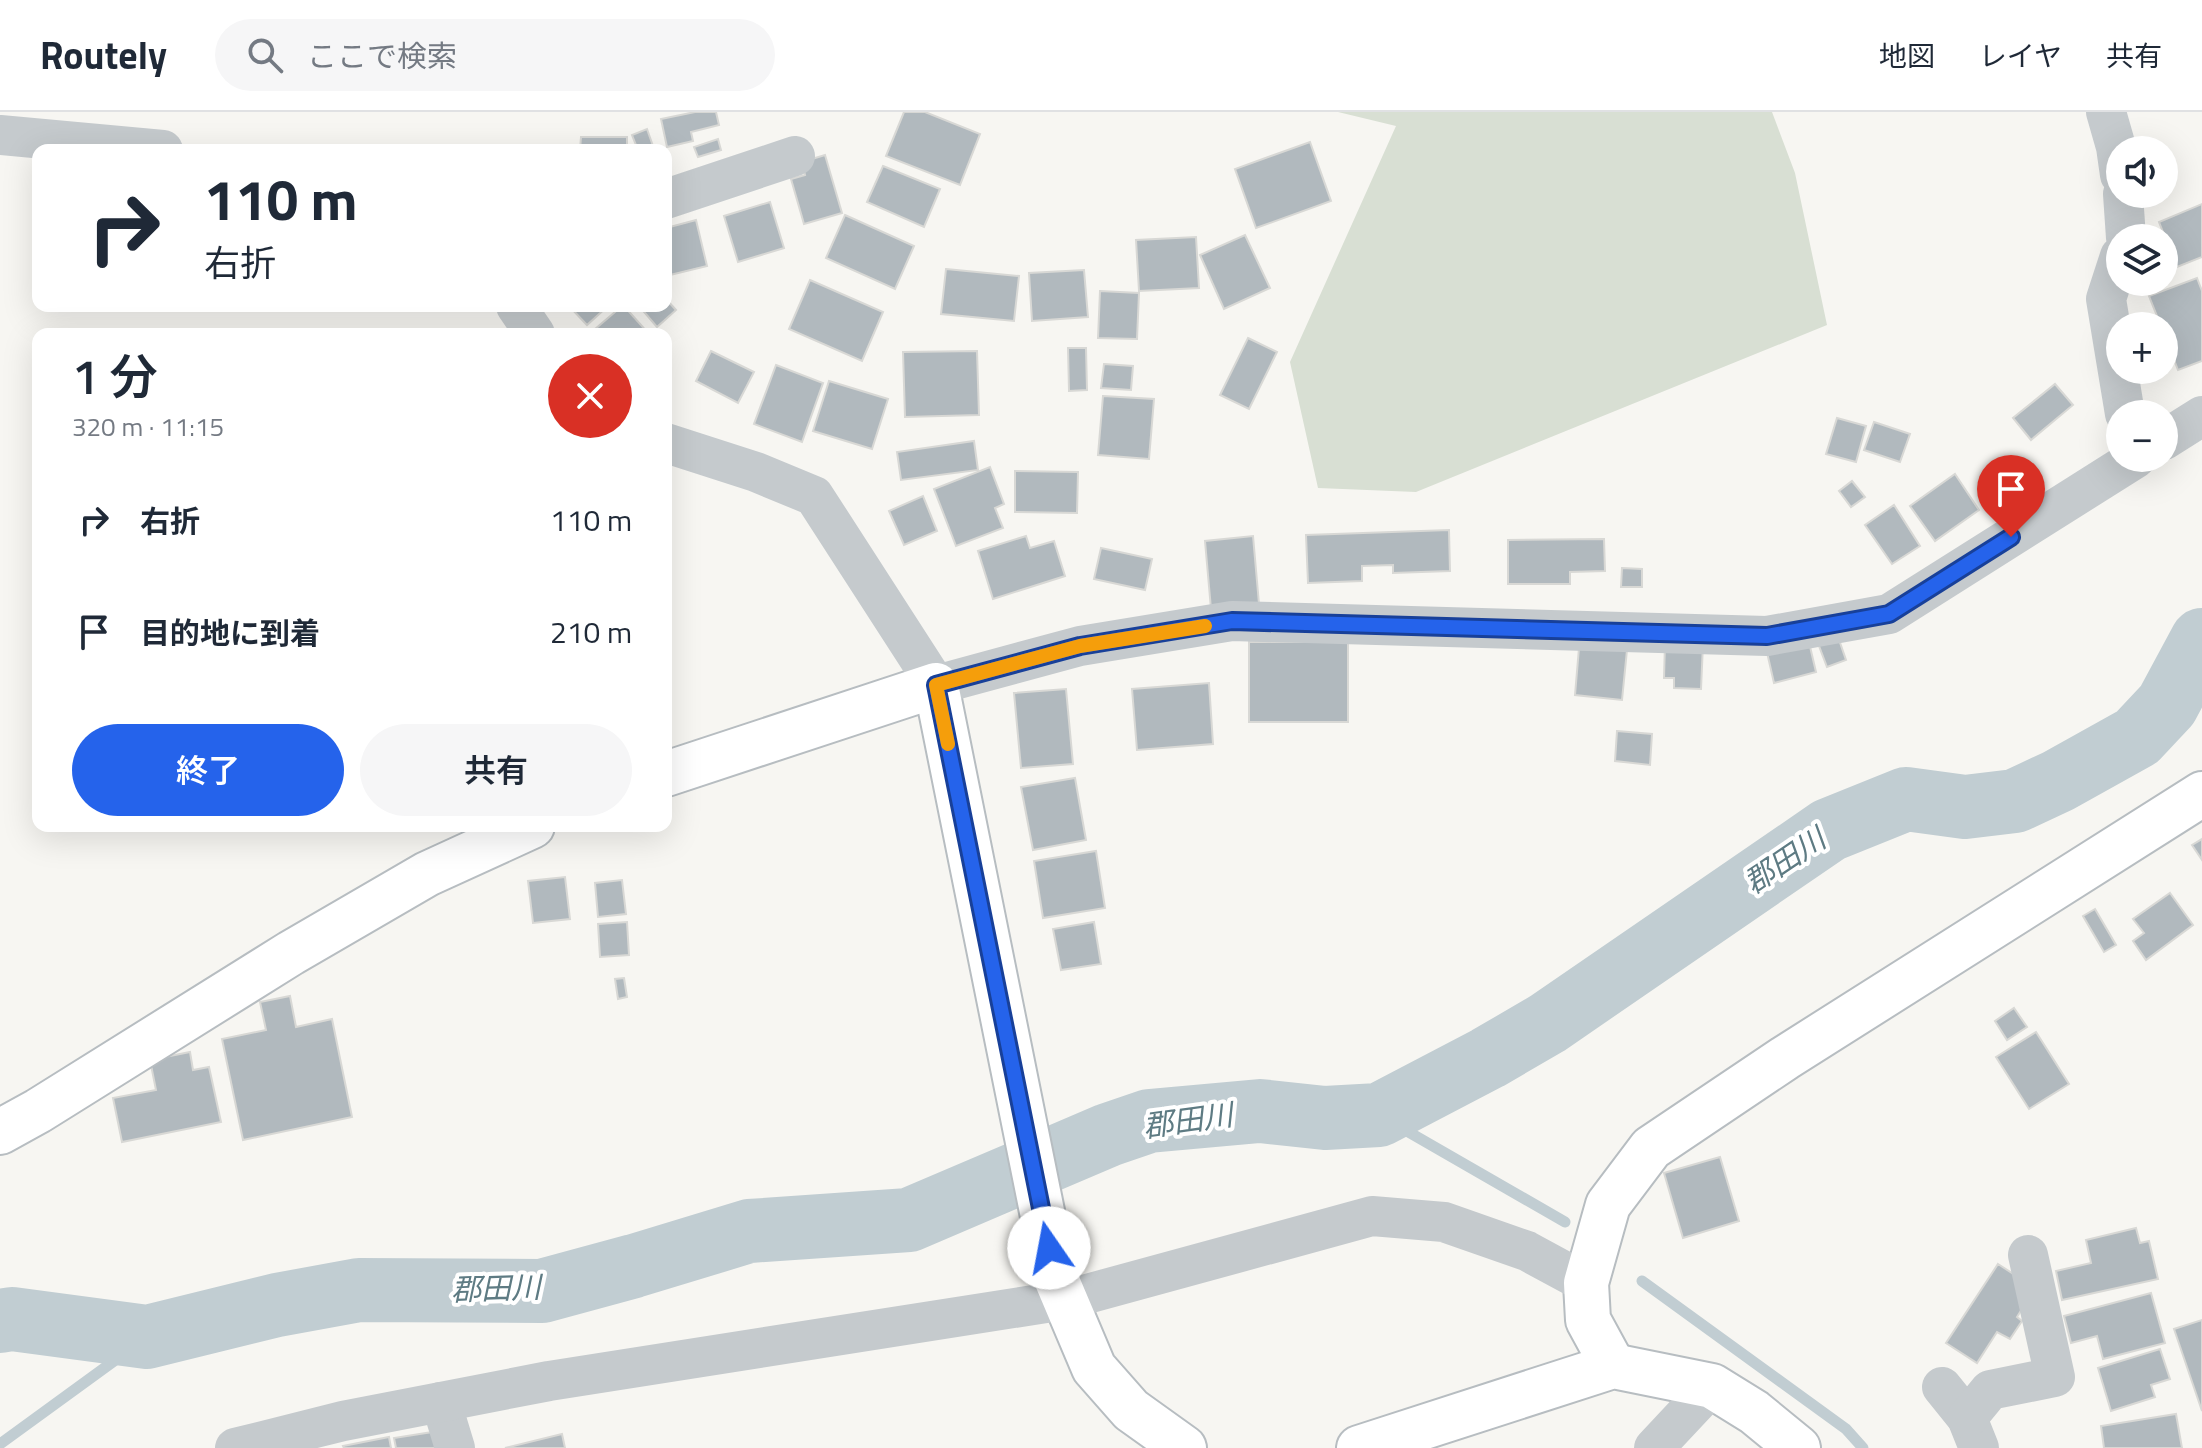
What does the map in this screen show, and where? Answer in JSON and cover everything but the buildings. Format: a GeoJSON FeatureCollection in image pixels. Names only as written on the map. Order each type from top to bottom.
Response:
{"type":"FeatureCollection","features":[{"type":"Feature","properties":{"kind":"street"},"geometry":{"type":"LineString","coordinates":[[2106,112],[2113,136]]}},
{"type":"Feature","properties":{"kind":"street"},"geometry":{"type":"LineString","coordinates":[[0,135],[98,144]]}},
{"type":"Feature","properties":{"kind":"street"},"geometry":{"type":"LineString","coordinates":[[672,197],[795,156]]}},
{"type":"Feature","properties":{"kind":"street"},"geometry":{"type":"LineString","coordinates":[[2107,296],[2123,400]]}},
{"type":"Feature","properties":{"kind":"street"},"geometry":{"type":"LineString","coordinates":[[2178,431],[2202,416]]}},
{"type":"Feature","properties":{"kind":"street"},"geometry":{"type":"LineString","coordinates":[[672,445],[756,472],[814,496],[936,685],[1003,1025],[1060,1288],[1094,1368],[1131,1410],[1184,1448]]}},
{"type":"Feature","properties":{"kind":"street"},"geometry":{"type":"LineString","coordinates":[[672,772],[936,685],[1080,646],[1232,621],[1767,636],[1889,614],[2114,472]]}},
{"type":"Feature","properties":{"kind":"street"},"geometry":{"type":"LineString","coordinates":[[1613,1366],[1588,1320],[1586,1283],[1608,1205],[1651,1148],[1785,1058],[2202,794]]}},
{"type":"Feature","properties":{"kind":"street"},"geometry":{"type":"LineString","coordinates":[[0,1132],[291,953],[427,874],[519,832]]}},
{"type":"Feature","properties":{"kind":"street"},"geometry":{"type":"LineString","coordinates":[[235,1448],[343,1421],[1060,1288],[1372,1216],[1444,1222],[1527,1251],[1586,1283]]}},
{"type":"Feature","properties":{"kind":"street"},"geometry":{"type":"LineString","coordinates":[[1973,1433],[1990,1390],[2055,1377],[2028,1255]]}},
{"type":"Feature","properties":{"kind":"street"},"geometry":{"type":"LineString","coordinates":[[1359,1448],[1613,1366],[1712,1386],[1754,1412],[1798,1448]]}},
{"type":"Feature","properties":{"kind":"street"},"geometry":{"type":"LineString","coordinates":[[1654,1448],[1712,1386]]}},
{"type":"Feature","properties":{"kind":"street"},"geometry":{"type":"LineString","coordinates":[[1942,1387],[1973,1433]]}},
{"type":"Feature","properties":{"kind":"street"},"geometry":{"type":"LineString","coordinates":[[441,1402],[455,1448]]}},
{"type":"Feature","properties":{"kind":"shaded area"},"geometry":{"type":"Polygon","coordinates":[[[1338,112],[1772,112],[1795,173],[1827,325],[1416,492],[1318,488],[1290,362],[1396,126],[1338,112]]]}},
{"type":"Feature","properties":{"kind":"waterway","name":"郡田川"},"geometry":{"type":"LineString","coordinates":[[0,1321],[12,1319],[147,1337],[277,1305],[359,1290],[542,1291],[749,1231],[909,1220],[1108,1135],[1149,1121],[1260,1111],[1325,1118],[1379,1115],[1548,1023],[1829,830],[1906,799],[1965,807],[2015,801],[2137,737],[2167,705],[2202,640]]}},
{"type":"Feature","properties":{"kind":"waterway"},"geometry":{"type":"LineString","coordinates":[[1379,1115],[1565,1222]]}},
{"type":"Feature","properties":{"kind":"waterway"},"geometry":{"type":"LineString","coordinates":[[1642,1281],[1846,1429],[1863,1448]]}},
{"type":"Feature","properties":{"kind":"waterway"},"geometry":{"type":"LineString","coordinates":[[0,1444],[147,1337]]}},
{"type":"Feature","properties":{"kind":"slow traffic"},"geometry":{"type":"LineString","coordinates":[[948,744],[936,685],[1080,646],[1205,626]]}},
{"type":"Feature","properties":{"kind":"route"},"geometry":{"type":"LineString","coordinates":[[1049,1248],[936,685],[1080,646],[1232,621],[1767,636],[1889,614],[2011,537]]}}]}
